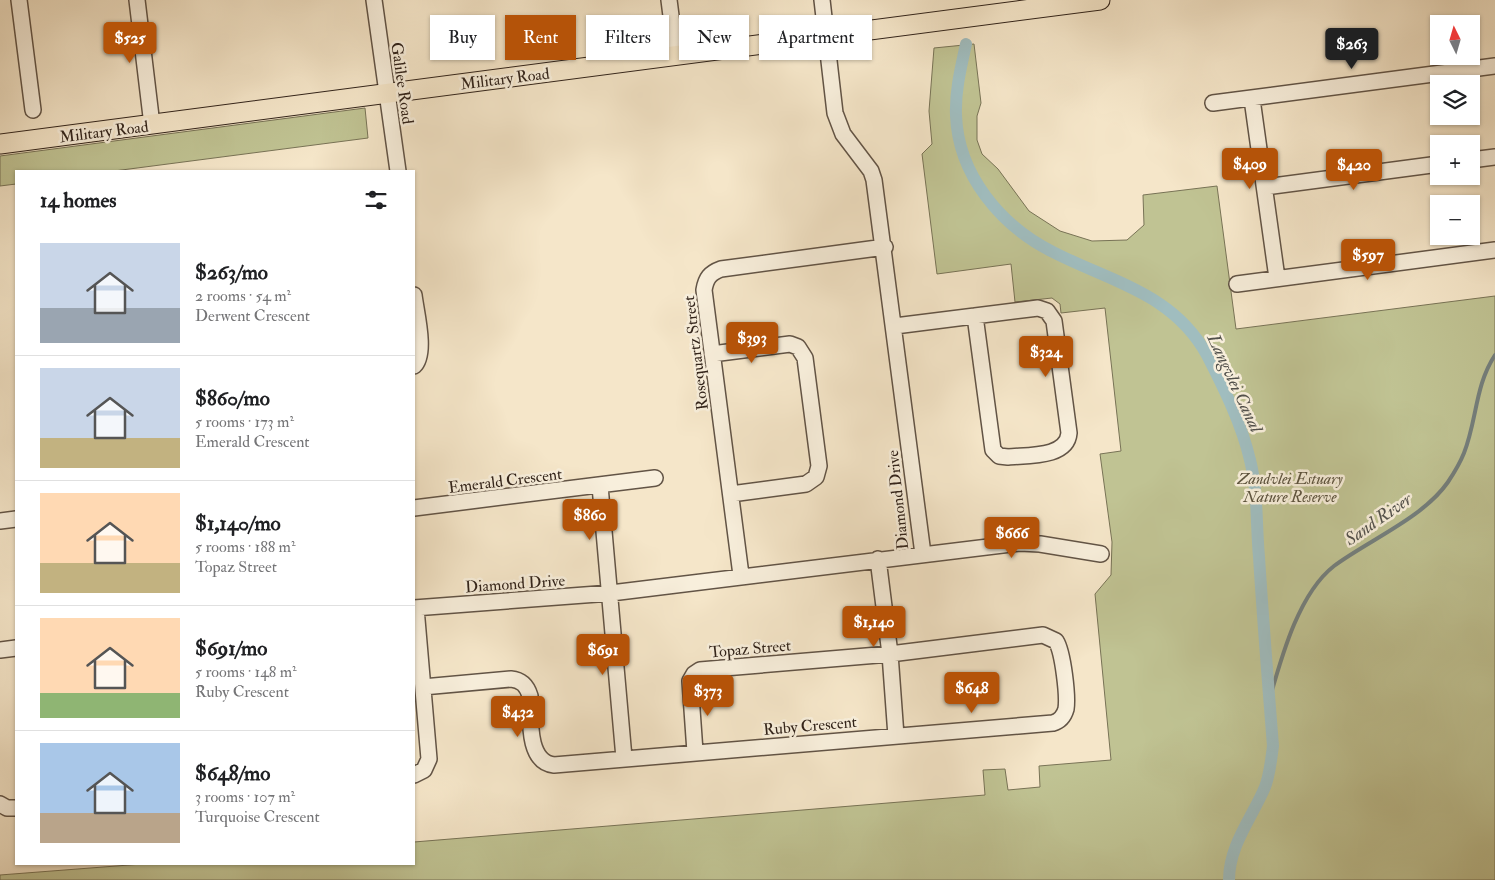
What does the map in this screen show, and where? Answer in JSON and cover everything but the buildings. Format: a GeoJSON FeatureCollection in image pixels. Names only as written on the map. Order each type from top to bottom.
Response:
{"type":"FeatureCollection","features":[{"type":"Feature","properties":{"kind":"main road","name":"Military Road"},"geometry":{"type":"LineString","coordinates":[[872,30],[1100,0]]}},
{"type":"Feature","properties":{"kind":"main road","name":"Military Road"},"geometry":{"type":"LineString","coordinates":[[0,144],[759,45]]}},
{"type":"Feature","properties":{"kind":"street"},"geometry":{"type":"LineString","coordinates":[[19,0],[33,110]]}},
{"type":"Feature","properties":{"kind":"street"},"geometry":{"type":"LineString","coordinates":[[137,0],[152,125]]}},
{"type":"Feature","properties":{"kind":"street","name":"Galilee Road"},"geometry":{"type":"LineString","coordinates":[[374,0],[398,170]]}},
{"type":"Feature","properties":{"kind":"street"},"geometry":{"type":"LineString","coordinates":[[669,0],[676,56]]}},
{"type":"Feature","properties":{"kind":"street","name":"Diamond Drive"},"geometry":{"type":"LineString","coordinates":[[822,0],[824,15]]}},
{"type":"Feature","properties":{"kind":"street","name":"Diamond Drive"},"geometry":{"type":"LineString","coordinates":[[415,608],[611,593],[741,575],[923,554],[885,247],[874,180],[871,171],[843,134],[835,113],[829,60]]}},
{"type":"Feature","properties":{"kind":"street"},"geometry":{"type":"LineString","coordinates":[[1213,103],[1495,66]]}},
{"type":"Feature","properties":{"kind":"street"},"geometry":{"type":"LineString","coordinates":[[1252,99],[1277,278]]}},
{"type":"Feature","properties":{"kind":"street"},"geometry":{"type":"LineString","coordinates":[[1480,159],[1495,157]]}},
{"type":"Feature","properties":{"kind":"street"},"geometry":{"type":"LineString","coordinates":[[1265,187],[1430,165]]}},
{"type":"Feature","properties":{"kind":"street","name":"Rosequartz Street"},"geometry":{"type":"LineString","coordinates":[[741,575],[704,290],[708,276],[721,269],[885,247]]}},
{"type":"Feature","properties":{"kind":"street"},"geometry":{"type":"LineString","coordinates":[[1237,284],[1495,250]]}},
{"type":"Feature","properties":{"kind":"street"},"geometry":{"type":"LineString","coordinates":[[415,304],[420,348],[420,357],[415,364]]}},
{"type":"Feature","properties":{"kind":"street"},"geometry":{"type":"LineString","coordinates":[[895,326],[1038,308],[1050,314],[1055,328],[1069,433],[1066,443],[1060,449],[1008,457],[1000,456],[993,450],[975,316]]}},
{"type":"Feature","properties":{"kind":"street"},"geometry":{"type":"LineString","coordinates":[[712,354],[790,344],[800,349],[805,358],[819,466],[816,477],[806,484],[731,494]]}},
{"type":"Feature","properties":{"kind":"street","name":"Emerald Crescent"},"geometry":{"type":"LineString","coordinates":[[415,508],[655,478]]}},
{"type":"Feature","properties":{"kind":"street"},"geometry":{"type":"LineString","coordinates":[[600,486],[611,593],[624,758]]}},
{"type":"Feature","properties":{"kind":"street"},"geometry":{"type":"LineString","coordinates":[[0,521],[15,519]]}},
{"type":"Feature","properties":{"kind":"street"},"geometry":{"type":"LineString","coordinates":[[923,554],[1020,543],[1101,554]]}},
{"type":"Feature","properties":{"kind":"street"},"geometry":{"type":"LineString","coordinates":[[878,559],[890,654],[896,736]]}},
{"type":"Feature","properties":{"kind":"street"},"geometry":{"type":"LineString","coordinates":[[415,608],[429,761],[424,770],[415,774]]}},
{"type":"Feature","properties":{"kind":"street","name":"Topaz Street"},"geometry":{"type":"LineString","coordinates":[[695,752],[690,681],[697,672],[890,654],[1046,635],[1056,641],[1060,650],[1066,705],[1062,716],[1053,723],[896,736]]}},
{"type":"Feature","properties":{"kind":"street"},"geometry":{"type":"LineString","coordinates":[[0,650],[15,648]]}},
{"type":"Feature","properties":{"kind":"street","name":"Ruby Crescent"},"geometry":{"type":"LineString","coordinates":[[423,687],[511,679],[518,680],[528,689],[534,746],[541,759],[554,764],[896,736]]}},
{"type":"Feature","properties":{"kind":"street"},"geometry":{"type":"LineString","coordinates":[[0,804],[8,808],[15,808]]}},
{"type":"Feature","properties":{"kind":"green space","name":"Zandvlei Estuary Nature Reserve"},"geometry":{"type":"Polygon","coordinates":[[[974,44],[981,103],[977,116],[977,140],[982,154],[998,169],[1029,211],[1060,231],[1092,241],[1127,240],[1144,225],[1143,195],[1217,186],[1236,329],[1495,296],[1495,880],[0,880],[0,875],[129,865],[415,865],[415,842],[985,795],[983,770],[1005,769],[1008,790],[1040,787],[1039,766],[1111,760],[1095,594],[1111,575],[1112,542],[1100,454],[1121,451],[1105,308],[1061,313],[1060,304],[1052,298],[1015,302],[1011,264],[937,274],[922,154],[932,144],[929,111],[934,48],[974,44]]]}},
{"type":"Feature","properties":{"kind":"green space"},"geometry":{"type":"Polygon","coordinates":[[[365,108],[368,138],[122,170],[15,170],[15,184],[0,186],[0,156],[365,108]]]}},
{"type":"Feature","properties":{"kind":"waterway","name":"Langvlei Canal"},"geometry":{"type":"LineString","coordinates":[[966,44],[956,97],[956,115],[959,137],[965,158],[974,178],[986,196],[1000,213],[1034,241],[1053,252],[1139,292],[1159,303],[1177,317],[1193,334],[1207,355],[1232,407],[1247,447],[1256,496],[1273,746],[1267,782],[1237,843],[1230,867],[1229,880]]}},
{"type":"Feature","properties":{"kind":"waterway","name":"Sand River"},"geometry":{"type":"LineString","coordinates":[[1269,701],[1292,628],[1310,593],[1321,578],[1348,556],[1395,528],[1425,507],[1450,479],[1464,453],[1480,390],[1488,366],[1495,355]]}}]}
